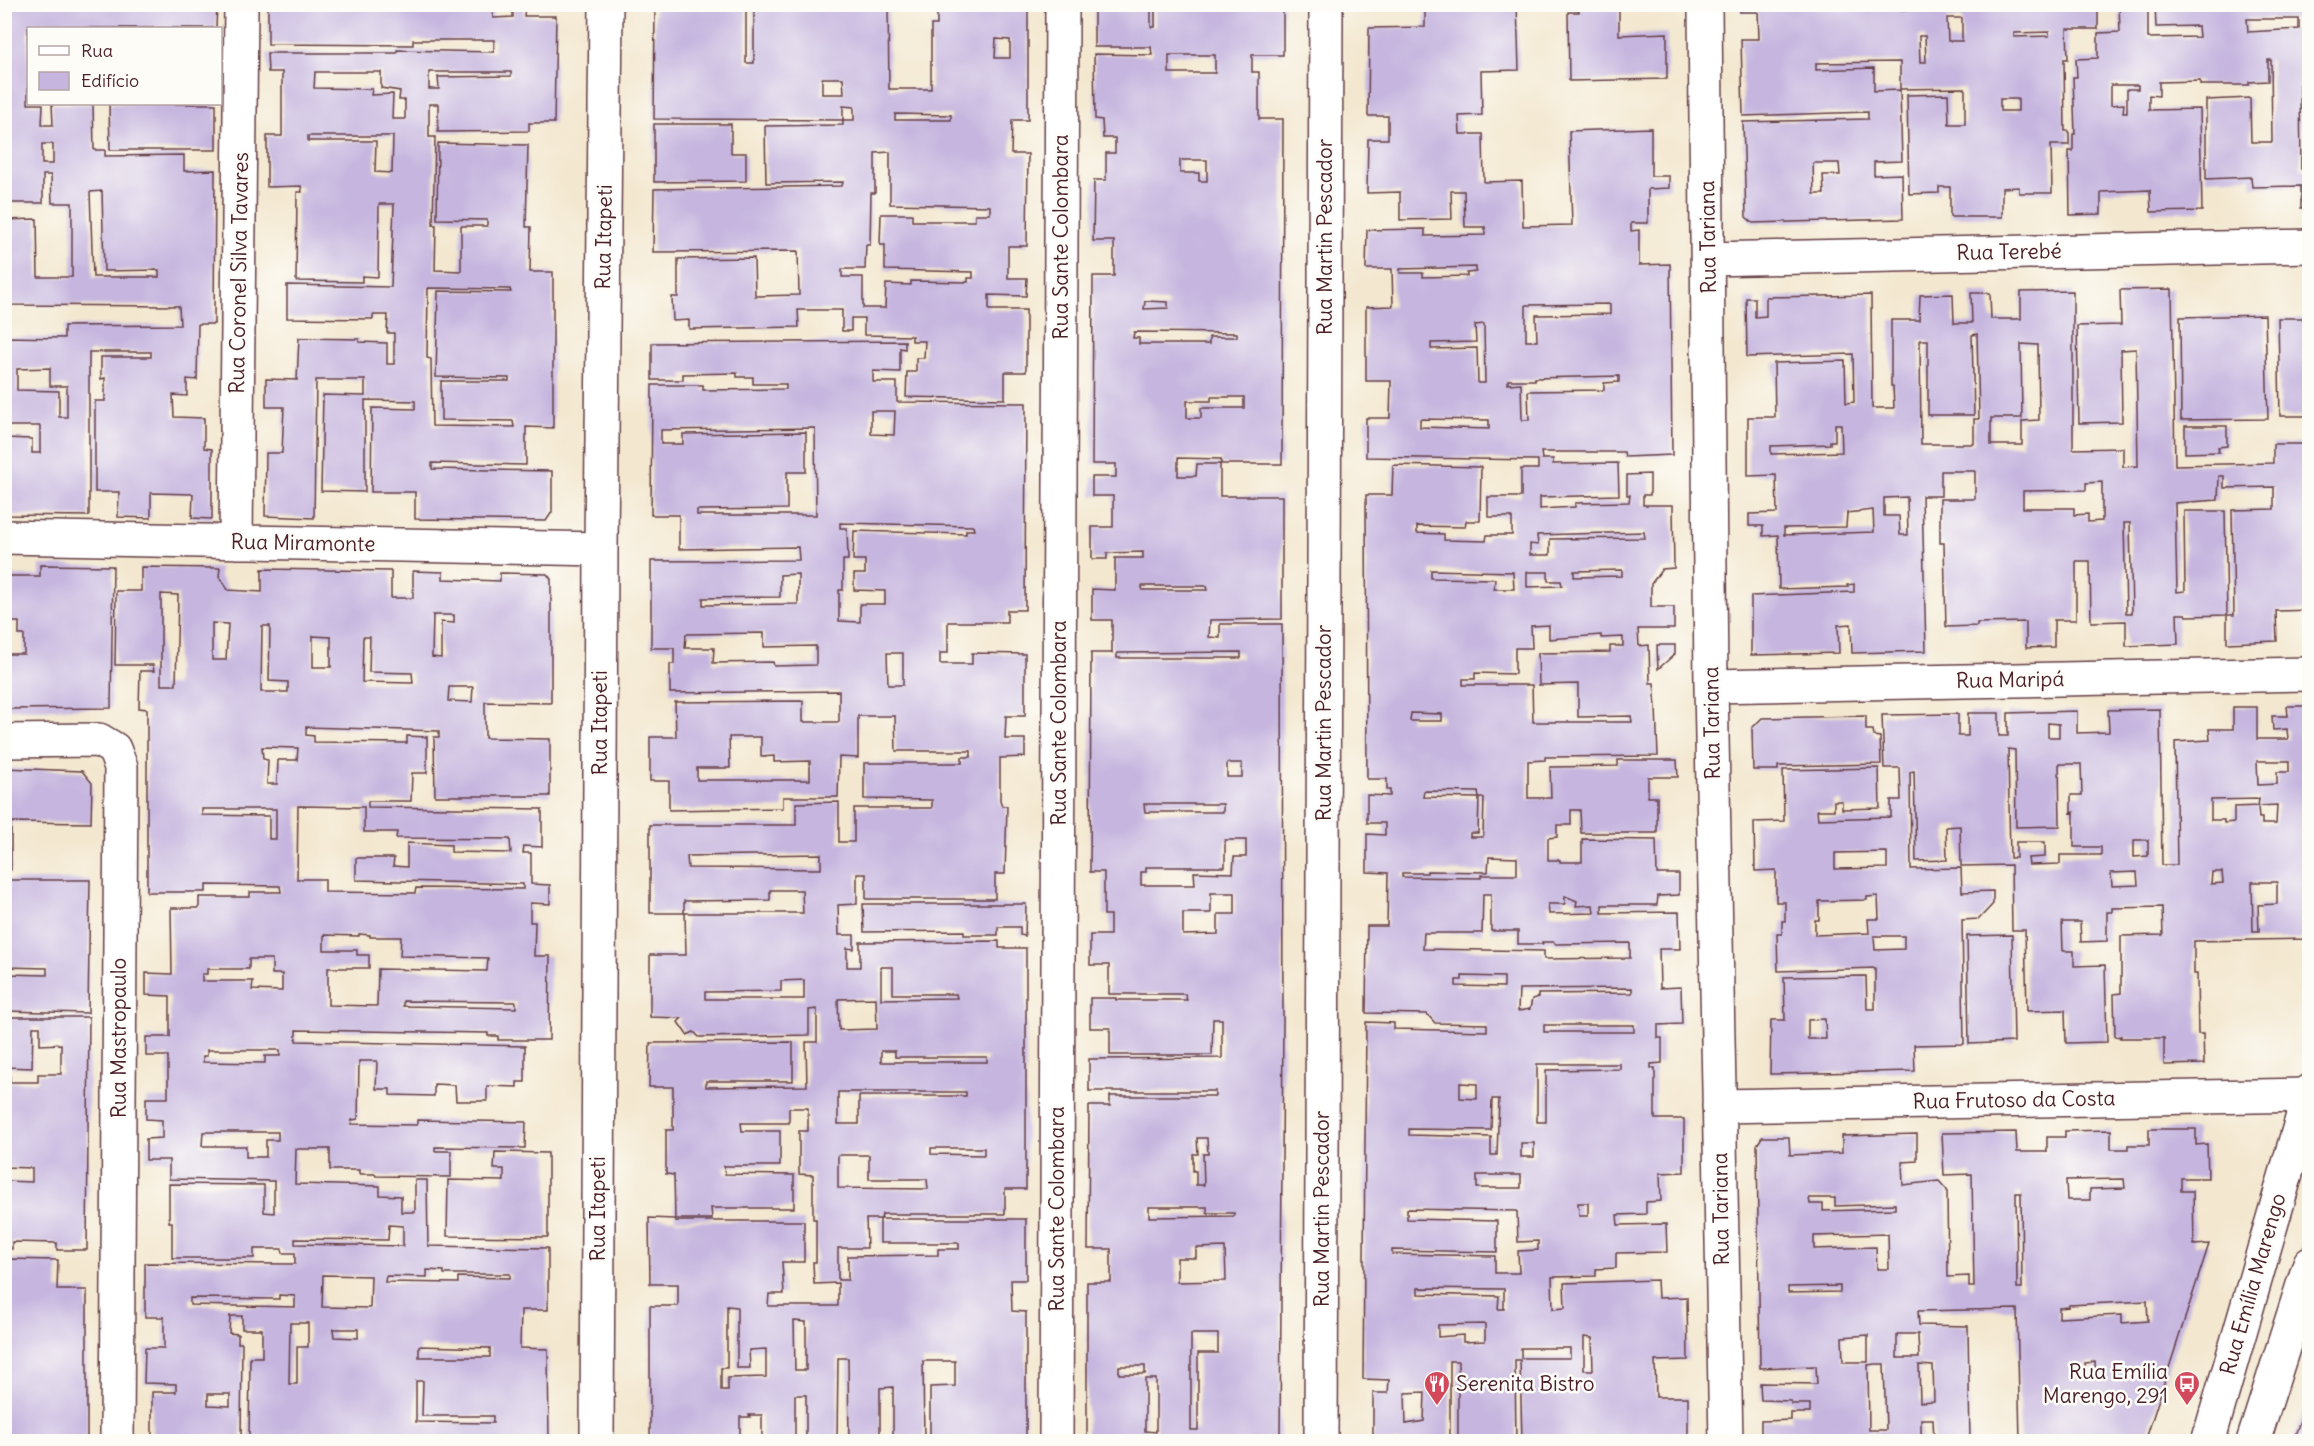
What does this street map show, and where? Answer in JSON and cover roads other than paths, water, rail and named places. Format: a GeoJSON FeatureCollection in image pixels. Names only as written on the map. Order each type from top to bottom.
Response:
{"type":"FeatureCollection","features":[{"type":"Feature","properties":{"kind":"street","name":"Rua Coronel Silva Tavares"},"geometry":{"type":"LineString","coordinates":[[236,542],[241,4]]}},
{"type":"Feature","properties":{"kind":"street","name":"Rua Itapeti"},"geometry":{"type":"LineString","coordinates":[[597,1442],[606,4]]}},
{"type":"Feature","properties":{"kind":"street","name":"Rua Sante Colombara"},"geometry":{"type":"LineString","coordinates":[[1056,1442],[1062,4]]}},
{"type":"Feature","properties":{"kind":"street","name":"Rua Martin Pescador"},"geometry":{"type":"LineString","coordinates":[[1321,1442],[1326,4]]}},
{"type":"Feature","properties":{"kind":"street","name":"Rua Tariana"},"geometry":{"type":"LineString","coordinates":[[1705,4],[1711,686],[1726,1442]]}},
{"type":"Feature","properties":{"kind":"street","name":"Rua Terebé"},"geometry":{"type":"LineString","coordinates":[[1709,259],[2310,246]]}},
{"type":"Feature","properties":{"kind":"street","name":"Rua Miramonte"},"geometry":{"type":"LineString","coordinates":[[4,537],[601,549]]}},
{"type":"Feature","properties":{"kind":"street","name":"Rua Maripá"},"geometry":{"type":"LineString","coordinates":[[1711,686],[2310,674]]}},
{"type":"Feature","properties":{"kind":"street","name":"Rua Mastropaulo"},"geometry":{"type":"LineString","coordinates":[[4,741],[99,740],[114,749],[121,767],[117,1442]]}},
{"type":"Feature","properties":{"kind":"street","name":"Rua Frutoso da Costa"},"geometry":{"type":"LineString","coordinates":[[1719,1106],[2309,1093]]}},
{"type":"Feature","properties":{"kind":"street","name":"Rua Emília Marengo"},"geometry":{"type":"LineString","coordinates":[[2208,1442],[2309,1093]]}},
{"type":"Feature","properties":{"kind":"street"},"geometry":{"type":"LineString","coordinates":[[2253,1442],[2310,1263]]}},
{"type":"Feature","properties":{"kind":"place","name":"Serenita Bistro"},"geometry":{"type":"Point","coordinates":[1437,1407]}},
{"type":"Feature","properties":{"kind":"place","name":"Rua Emília Marengo, 291"},"geometry":{"type":"Point","coordinates":[2187,1407]}}]}
